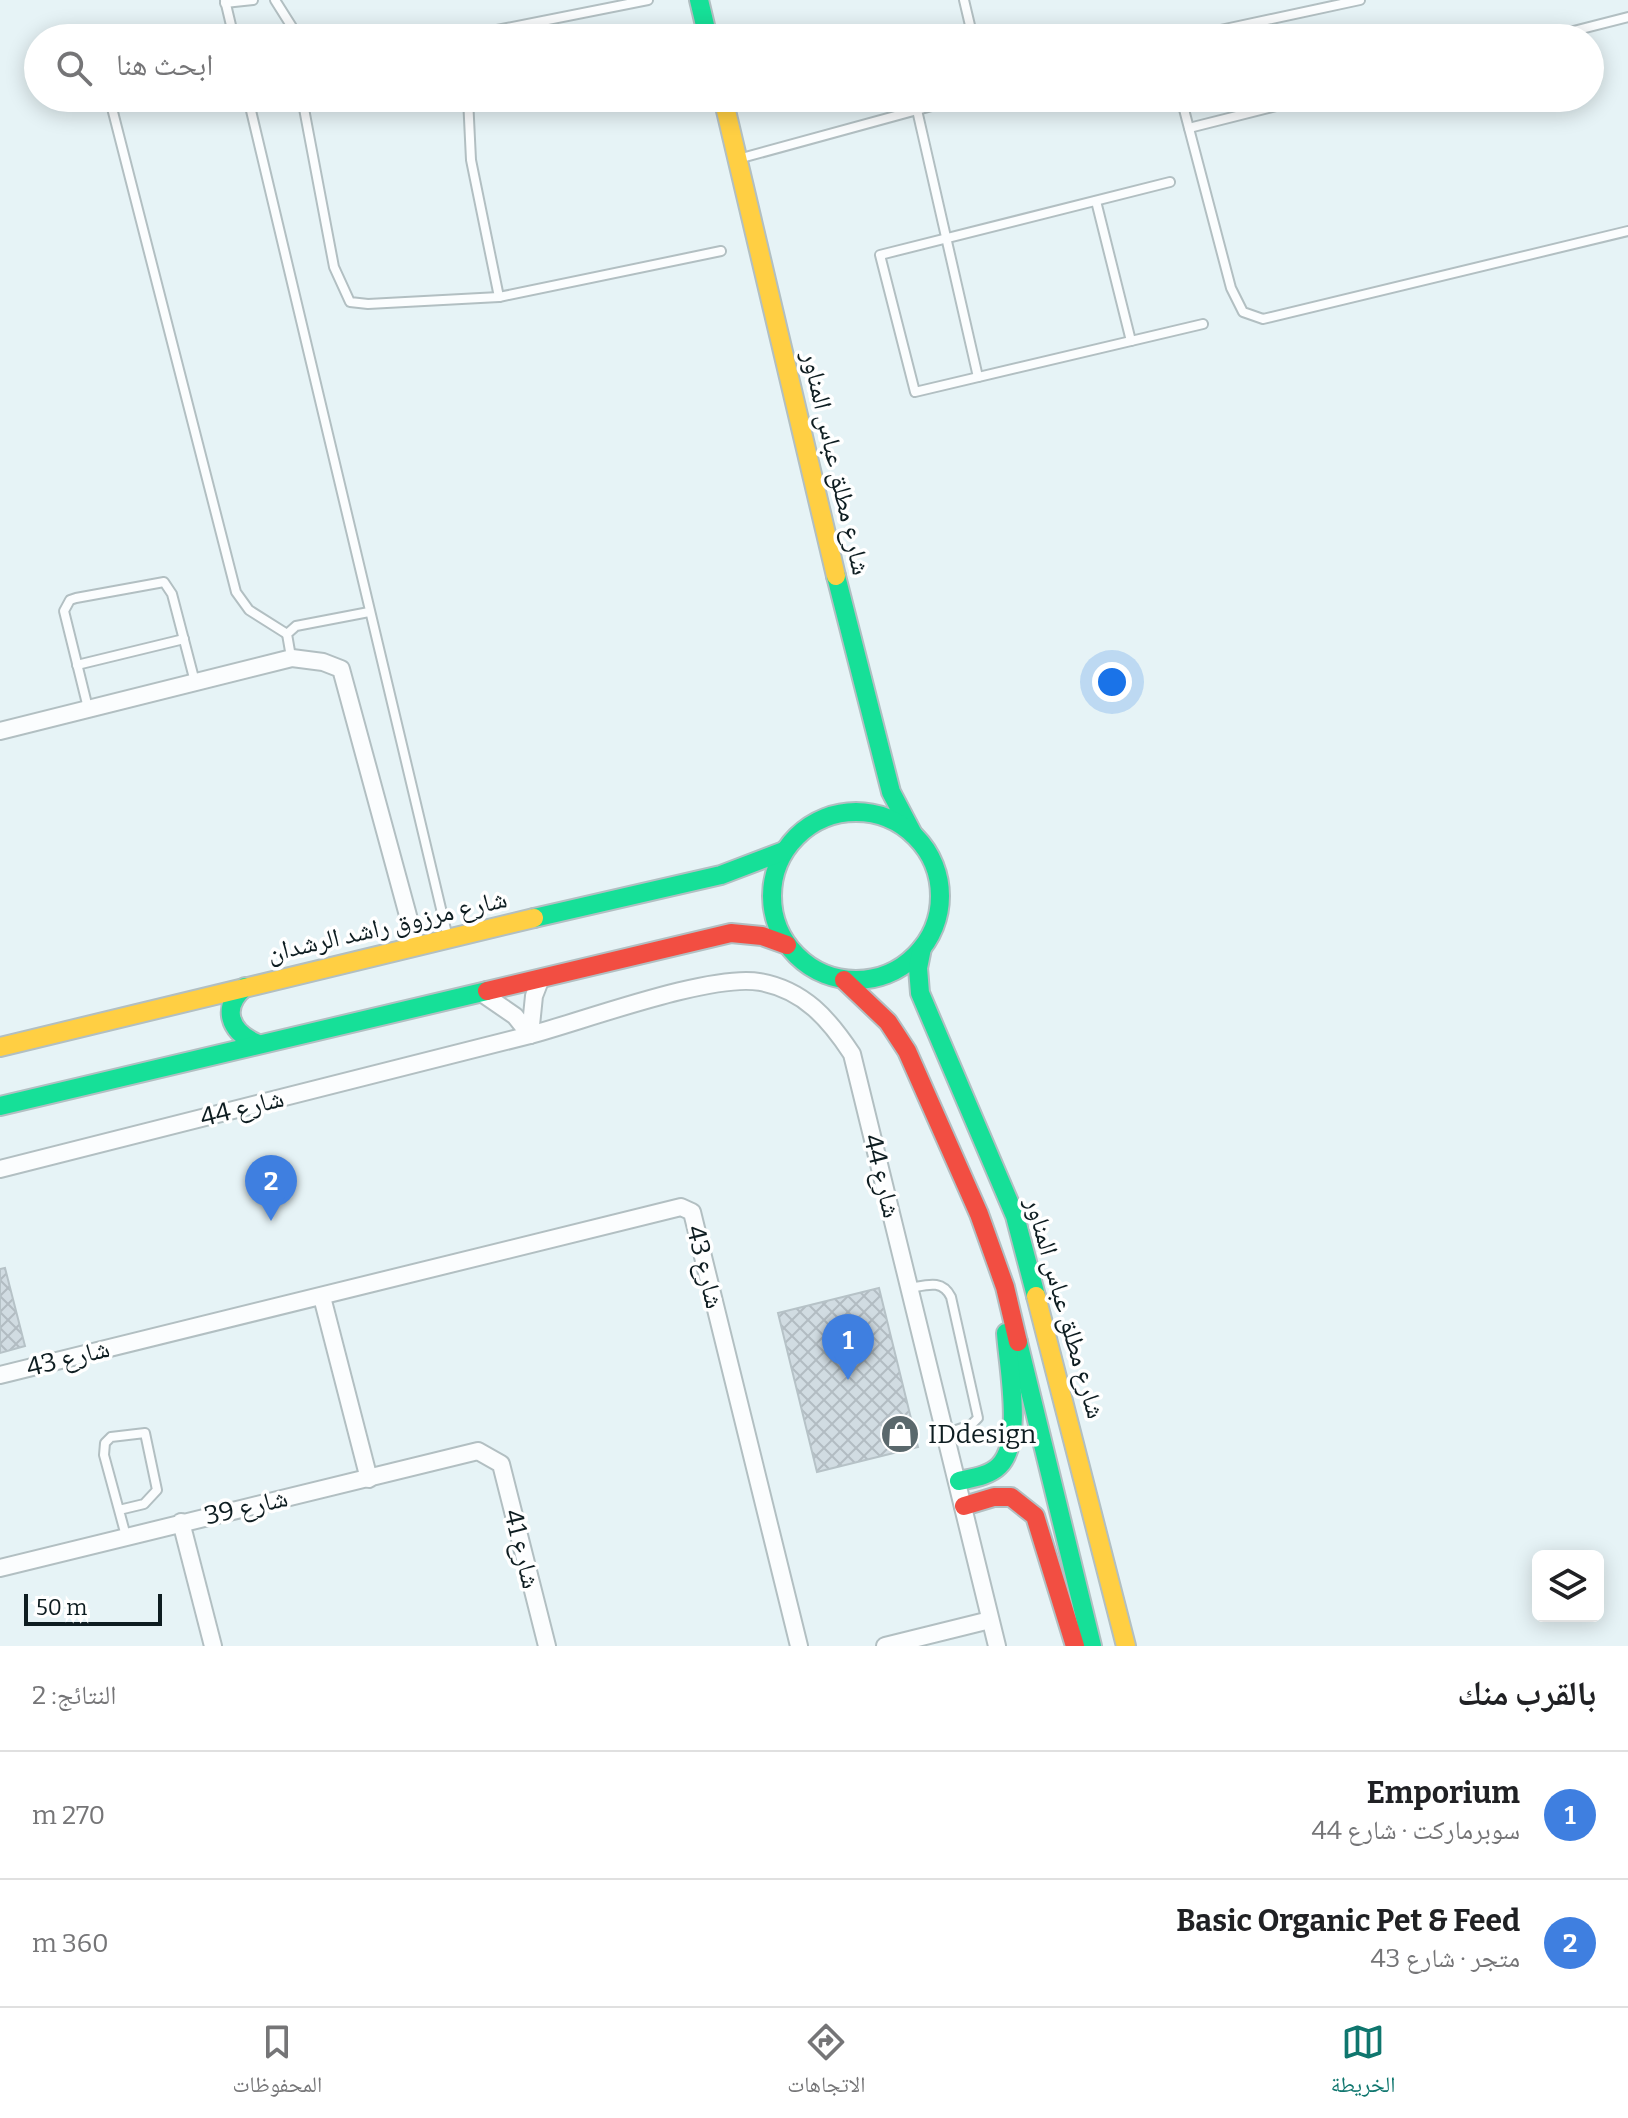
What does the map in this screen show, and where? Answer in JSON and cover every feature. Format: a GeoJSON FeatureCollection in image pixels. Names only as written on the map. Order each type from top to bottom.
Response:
{"type":"FeatureCollection","features":[{"type":"Feature","properties":{"kind":"street"},"geometry":{"type":"LineString","coordinates":[[699,0],[705,24]]}},
{"type":"Feature","properties":{"kind":"street","name":"شارع مطلق عباس المناور"},"geometry":{"type":"LineString","coordinates":[[726,112],[867,709],[891,792],[913,834]]}},
{"type":"Feature","properties":{"kind":"street"},"geometry":{"type":"LineString","coordinates":[[0,731],[292,658],[323,662],[341,669],[416,945]]}},
{"type":"Feature","properties":{"kind":"street"},"geometry":{"type":"LineString","coordinates":[[845,812],[870,812],[893,820],[913,834],[927,850],[940,889],[939,910],[922,948],[888,974],[866,980],[844,980],[812,968],[787,945],[776,923],[771,898],[774,873],[784,851],[800,832],[821,818],[845,812]]}},
{"type":"Feature","properties":{"kind":"street","name":"شارع مرزوق راشد الرشدان"},"geometry":{"type":"LineString","coordinates":[[0,1047],[416,945],[721,875],[784,851]]}},
{"type":"Feature","properties":{"kind":"street"},"geometry":{"type":"LineString","coordinates":[[0,1106],[731,933],[762,936],[787,945]]}},
{"type":"Feature","properties":{"kind":"street","name":"شارع مطلق عباس المناور"},"geometry":{"type":"LineString","coordinates":[[922,948],[918,968],[920,993],[1015,1216],[1126,1646]]}},
{"type":"Feature","properties":{"kind":"street"},"geometry":{"type":"LineString","coordinates":[[530,1035],[534,996],[541,978]]}},
{"type":"Feature","properties":{"kind":"street","name":"شارع مطلق عباس المناور"},"geometry":{"type":"LineString","coordinates":[[844,980],[888,1022],[907,1051],[979,1214],[1005,1287],[1092,1646]]}},
{"type":"Feature","properties":{"kind":"street","name":"شارع 44"},"geometry":{"type":"LineString","coordinates":[[0,1169],[530,1035],[715,983],[758,982],[797,994],[830,1020],[852,1054],[997,1646]]}},
{"type":"Feature","properties":{"kind":"street"},"geometry":{"type":"LineString","coordinates":[[245,987],[235,994],[229,1005],[229,1018],[233,1030],[256,1043]]}},
{"type":"Feature","properties":{"kind":"street"},"geometry":{"type":"LineString","coordinates":[[480,992],[515,1016],[530,1035]]}},
{"type":"Feature","properties":{"kind":"street","name":"شارع 43"},"geometry":{"type":"LineString","coordinates":[[0,1375],[322,1297],[670,1207],[681,1207],[692,1212],[799,1646]]}},
{"type":"Feature","properties":{"kind":"street"},"geometry":{"type":"LineString","coordinates":[[959,1481],[1000,1467],[1010,1454],[1014,1434],[1008,1379],[1005,1287]]}},
{"type":"Feature","properties":{"kind":"street"},"geometry":{"type":"LineString","coordinates":[[322,1297],[369,1479]]}},
{"type":"Feature","properties":{"kind":"street","name":"شارع 39"},"geometry":{"type":"LineString","coordinates":[[0,1568],[478,1451],[492,1456]]}},
{"type":"Feature","properties":{"kind":"street","name":"شارع 41"},"geometry":{"type":"LineString","coordinates":[[492,1456],[501,1464],[547,1646]]}},
{"type":"Feature","properties":{"kind":"street"},"geometry":{"type":"LineString","coordinates":[[964,1506],[1007,1495],[1024,1501],[1030,1508],[1075,1646]]}},
{"type":"Feature","properties":{"kind":"street"},"geometry":{"type":"LineString","coordinates":[[181,1522],[213,1646]]}},
{"type":"Feature","properties":{"kind":"street"},"geometry":{"type":"LineString","coordinates":[[885,1646],[990,1620]]}},
{"type":"Feature","properties":{"kind":"lane"},"geometry":{"type":"LineString","coordinates":[[231,24],[225,1],[253,0]]}},
{"type":"Feature","properties":{"kind":"lane"},"geometry":{"type":"LineString","coordinates":[[275,0],[290,24]]}},
{"type":"Feature","properties":{"kind":"lane"},"geometry":{"type":"LineString","coordinates":[[527,24],[648,0]]}},
{"type":"Feature","properties":{"kind":"lane"},"geometry":{"type":"LineString","coordinates":[[964,0],[970,24]]}},
{"type":"Feature","properties":{"kind":"lane"},"geometry":{"type":"LineString","coordinates":[[1248,24],[1360,0]]}},
{"type":"Feature","properties":{"kind":"lane"},"geometry":{"type":"LineString","coordinates":[[1601,24],[1628,17]]}},
{"type":"Feature","properties":{"kind":"lane"},"geometry":{"type":"LineString","coordinates":[[113,112],[227,565],[236,592],[249,610],[287,634],[292,658]]}},
{"type":"Feature","properties":{"kind":"lane"},"geometry":{"type":"LineString","coordinates":[[251,112],[448,938]]}},
{"type":"Feature","properties":{"kind":"lane"},"geometry":{"type":"LineString","coordinates":[[305,112],[334,267],[350,302],[368,304],[499,297],[721,251]]}},
{"type":"Feature","properties":{"kind":"lane"},"geometry":{"type":"LineString","coordinates":[[469,112],[471,160],[499,297]]}},
{"type":"Feature","properties":{"kind":"lane"},"geometry":{"type":"LineString","coordinates":[[738,159],[910,112]]}},
{"type":"Feature","properties":{"kind":"lane"},"geometry":{"type":"LineString","coordinates":[[917,112],[978,377]]}},
{"type":"Feature","properties":{"kind":"lane"},"geometry":{"type":"LineString","coordinates":[[1185,112],[1231,288],[1243,312],[1263,319],[1628,231]]}},
{"type":"Feature","properties":{"kind":"lane"},"geometry":{"type":"LineString","coordinates":[[1189,128],[1252,112]]}},
{"type":"Feature","properties":{"kind":"lane"},"geometry":{"type":"LineString","coordinates":[[1170,182],[880,255],[915,392],[1203,324]]}},
{"type":"Feature","properties":{"kind":"lane"},"geometry":{"type":"LineString","coordinates":[[1096,201],[1131,341]]}},
{"type":"Feature","properties":{"kind":"lane"},"geometry":{"type":"LineString","coordinates":[[88,709],[64,611],[70,600],[76,598],[164,582],[172,594],[195,682]]}},
{"type":"Feature","properties":{"kind":"lane"},"geometry":{"type":"LineString","coordinates":[[287,634],[296,626],[369,612]]}},
{"type":"Feature","properties":{"kind":"lane"},"geometry":{"type":"LineString","coordinates":[[77,665],[184,639]]}},
{"type":"Feature","properties":{"kind":"lane"},"geometry":{"type":"LineString","coordinates":[[910,1288],[938,1284],[946,1288],[951,1297],[978,1418],[971,1425],[947,1433]]}},
{"type":"Feature","properties":{"kind":"lane"},"geometry":{"type":"LineString","coordinates":[[119,1510],[144,1504],[154,1497],[157,1490],[145,1433],[111,1437],[105,1443],[104,1455],[126,1536]]}},
{"type":"Feature","properties":{"kind":"building"},"geometry":{"type":"Polygon","coordinates":[[[5,1268],[25,1346],[0,1353],[0,1269],[5,1268]]]}},
{"type":"Feature","properties":{"kind":"building"},"geometry":{"type":"Polygon","coordinates":[[[879,1288],[918,1447],[817,1472],[778,1313],[879,1288]]]}},
{"type":"Feature","properties":{"kind":"traffic: fast"},"geometry":{"type":"LineString","coordinates":[[699,0],[705,24]]}},
{"type":"Feature","properties":{"kind":"traffic: fast"},"geometry":{"type":"LineString","coordinates":[[836,576],[891,792],[913,834]]}},
{"type":"Feature","properties":{"kind":"traffic: fast"},"geometry":{"type":"LineString","coordinates":[[856,812],[888,818],[915,837],[934,864],[940,896],[934,928],[915,955],[888,974],[856,980],[824,974],[797,955],[778,928],[772,896],[778,864],[797,837],[824,818],[856,812]]}},
{"type":"Feature","properties":{"kind":"traffic: fast"},"geometry":{"type":"LineString","coordinates":[[534,918],[721,875],[784,851]]}},
{"type":"Feature","properties":{"kind":"traffic: fast"},"geometry":{"type":"LineString","coordinates":[[922,948],[918,968],[920,993],[1015,1216],[1036,1296]]}},
{"type":"Feature","properties":{"kind":"traffic: fast"},"geometry":{"type":"LineString","coordinates":[[245,987],[233,1002],[231,1018],[240,1032],[256,1043]]}},
{"type":"Feature","properties":{"kind":"traffic: fast"},"geometry":{"type":"LineString","coordinates":[[0,1106],[487,991]]}},
{"type":"Feature","properties":{"kind":"traffic: fast"},"geometry":{"type":"LineString","coordinates":[[959,1481],[990,1472],[1007,1455],[1013,1402],[1006,1333]]}},
{"type":"Feature","properties":{"kind":"traffic: fast"},"geometry":{"type":"LineString","coordinates":[[1018,1342],[1092,1646]]}},
{"type":"Feature","properties":{"kind":"traffic: slow"},"geometry":{"type":"LineString","coordinates":[[726,112],[836,576]]}},
{"type":"Feature","properties":{"kind":"traffic: slow"},"geometry":{"type":"LineString","coordinates":[[0,1047],[534,918]]}},
{"type":"Feature","properties":{"kind":"traffic: slow"},"geometry":{"type":"LineString","coordinates":[[1036,1296],[1126,1646]]}},
{"type":"Feature","properties":{"kind":"traffic: jam"},"geometry":{"type":"LineString","coordinates":[[487,991],[731,933],[762,936],[787,945]]}},
{"type":"Feature","properties":{"kind":"traffic: jam"},"geometry":{"type":"LineString","coordinates":[[844,980],[888,1022],[907,1051],[979,1214],[1005,1287],[1018,1342]]}},
{"type":"Feature","properties":{"kind":"traffic: jam"},"geometry":{"type":"LineString","coordinates":[[964,1506],[994,1497],[1011,1497],[1035,1516],[1075,1646]]}},
{"type":"Feature","properties":{"kind":"place","name":"Basic Organic Pet & Feed"},"geometry":{"type":"Point","coordinates":[271,1221]}},
{"type":"Feature","properties":{"kind":"place","name":"Emporium"},"geometry":{"type":"Point","coordinates":[848,1380]}},
{"type":"Feature","properties":{"kind":"place","name":"IDdesign"},"geometry":{"type":"Point","coordinates":[900,1434]}}]}
